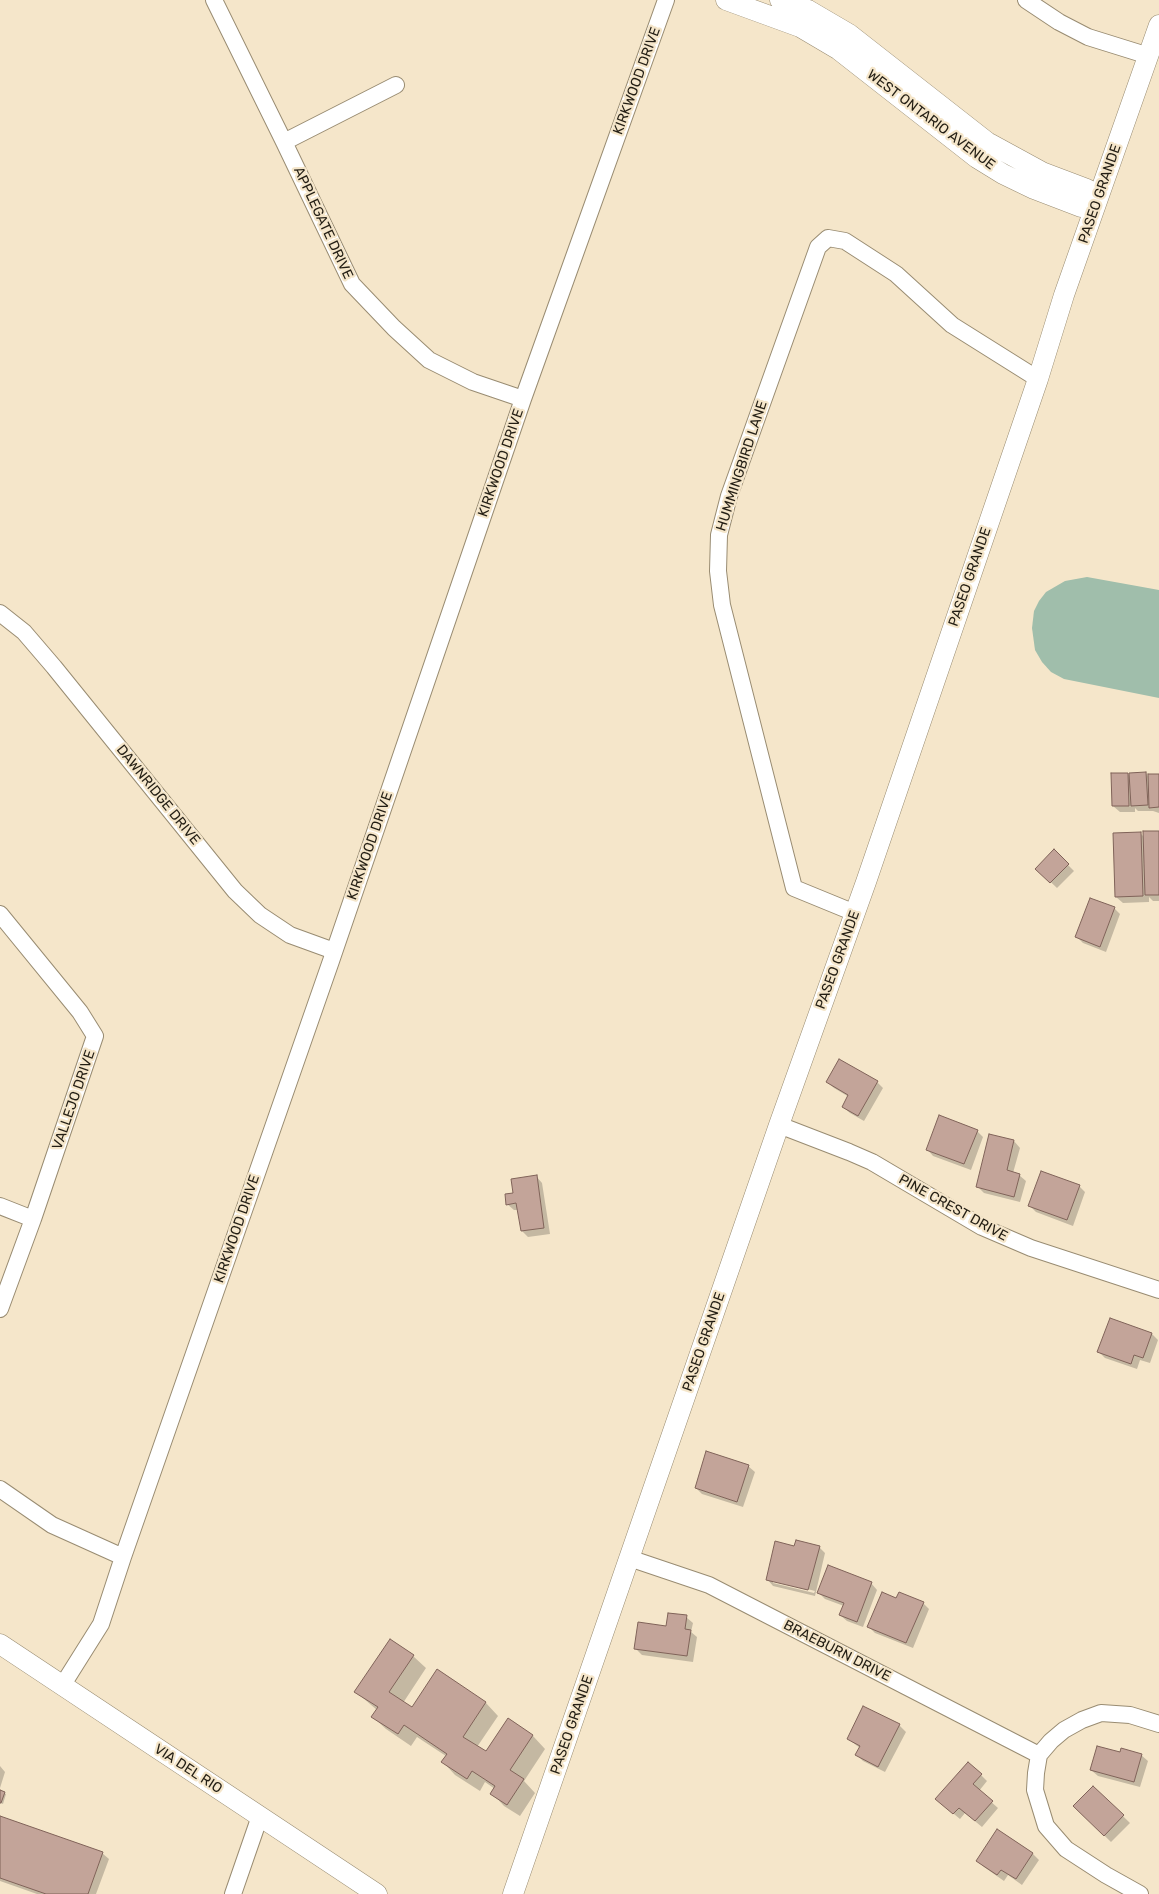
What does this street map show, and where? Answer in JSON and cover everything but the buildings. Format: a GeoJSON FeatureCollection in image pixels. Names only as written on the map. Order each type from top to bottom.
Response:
{"type":"FeatureCollection","features":[{"type":"Feature","properties":{"kind":"main road","name":"WEST ONTARIO AVENUE"},"geometry":{"type":"LineString","coordinates":[[726,0],[800,27],[839,50],[977,158],[1004,174],[1034,189],[1081,207],[1096,202],[1087,189],[1042,172],[987,142],[849,34],[808,10],[780,0]]}},
{"type":"Feature","properties":{"kind":"main road","name":"PASEO GRANDE"},"geometry":{"type":"LineString","coordinates":[[513,1894],[779,1125],[855,913],[1038,378],[1096,202],[1159,25]]}},
{"type":"Feature","properties":{"kind":"main road","name":"VIA DEL RIO"},"geometry":{"type":"LineString","coordinates":[[0,1644],[377,1894]]}},
{"type":"Feature","properties":{"kind":"street","name":"APPLEGATE DRIVE"},"geometry":{"type":"LineString","coordinates":[[214,0],[352,284],[394,328],[430,360],[473,382],[523,399]]}},
{"type":"Feature","properties":{"kind":"street","name":"KIRKWOOD DRIVE"},"geometry":{"type":"LineString","coordinates":[[62,1686],[101,1624],[122,1557],[334,951],[523,399],[666,0]]}},
{"type":"Feature","properties":{"kind":"street"},"geometry":{"type":"LineString","coordinates":[[1026,0],[1059,22],[1088,37],[1149,56]]}},
{"type":"Feature","properties":{"kind":"street"},"geometry":{"type":"LineString","coordinates":[[284,142],[396,85]]}},
{"type":"Feature","properties":{"kind":"street","name":"HUMMINGBIRD LANE"},"geometry":{"type":"LineString","coordinates":[[855,913],[794,888],[722,606],[718,571],[719,535],[729,496],[818,247],[828,238],[845,241],[896,274],[952,325],[1038,378]]}},
{"type":"Feature","properties":{"kind":"street","name":"DAWNRIDGE DRIVE"},"geometry":{"type":"LineString","coordinates":[[0,613],[24,632],[54,667],[235,891],[260,915],[290,935],[334,951]]}},
{"type":"Feature","properties":{"kind":"street","name":"VALLEJO DRIVE"},"geometry":{"type":"LineString","coordinates":[[0,914],[80,1012],[95,1036],[33,1219],[0,1309]]}},
{"type":"Feature","properties":{"kind":"street","name":"PINE CREST DRIVE"},"geometry":{"type":"LineString","coordinates":[[779,1125],[872,1162],[982,1226],[1023,1245],[1159,1290]]}},
{"type":"Feature","properties":{"kind":"street"},"geometry":{"type":"LineString","coordinates":[[0,1206],[33,1219]]}},
{"type":"Feature","properties":{"kind":"street"},"geometry":{"type":"LineString","coordinates":[[0,1489],[52,1525],[122,1557]]}},
{"type":"Feature","properties":{"kind":"street","name":"BRAEBURN DRIVE"},"geometry":{"type":"LineString","coordinates":[[629,1558],[709,1585],[1040,1755]]}},
{"type":"Feature","properties":{"kind":"street"},"geometry":{"type":"LineString","coordinates":[[1140,1894],[1066,1849],[1046,1826],[1035,1790],[1040,1755],[1051,1741],[1064,1730],[1082,1720],[1101,1713],[1130,1715],[1159,1724]]}},
{"type":"Feature","properties":{"kind":"street"},"geometry":{"type":"LineString","coordinates":[[233,1894],[260,1816]]}},
{"type":"Feature","properties":{"kind":"green space"},"geometry":{"type":"Polygon","coordinates":[[[1087,577],[1159,590],[1159,698],[1064,679],[1051,672],[1042,662],[1035,650],[1032,628],[1034,611],[1039,601],[1046,592],[1065,581],[1087,577]]]}}]}
